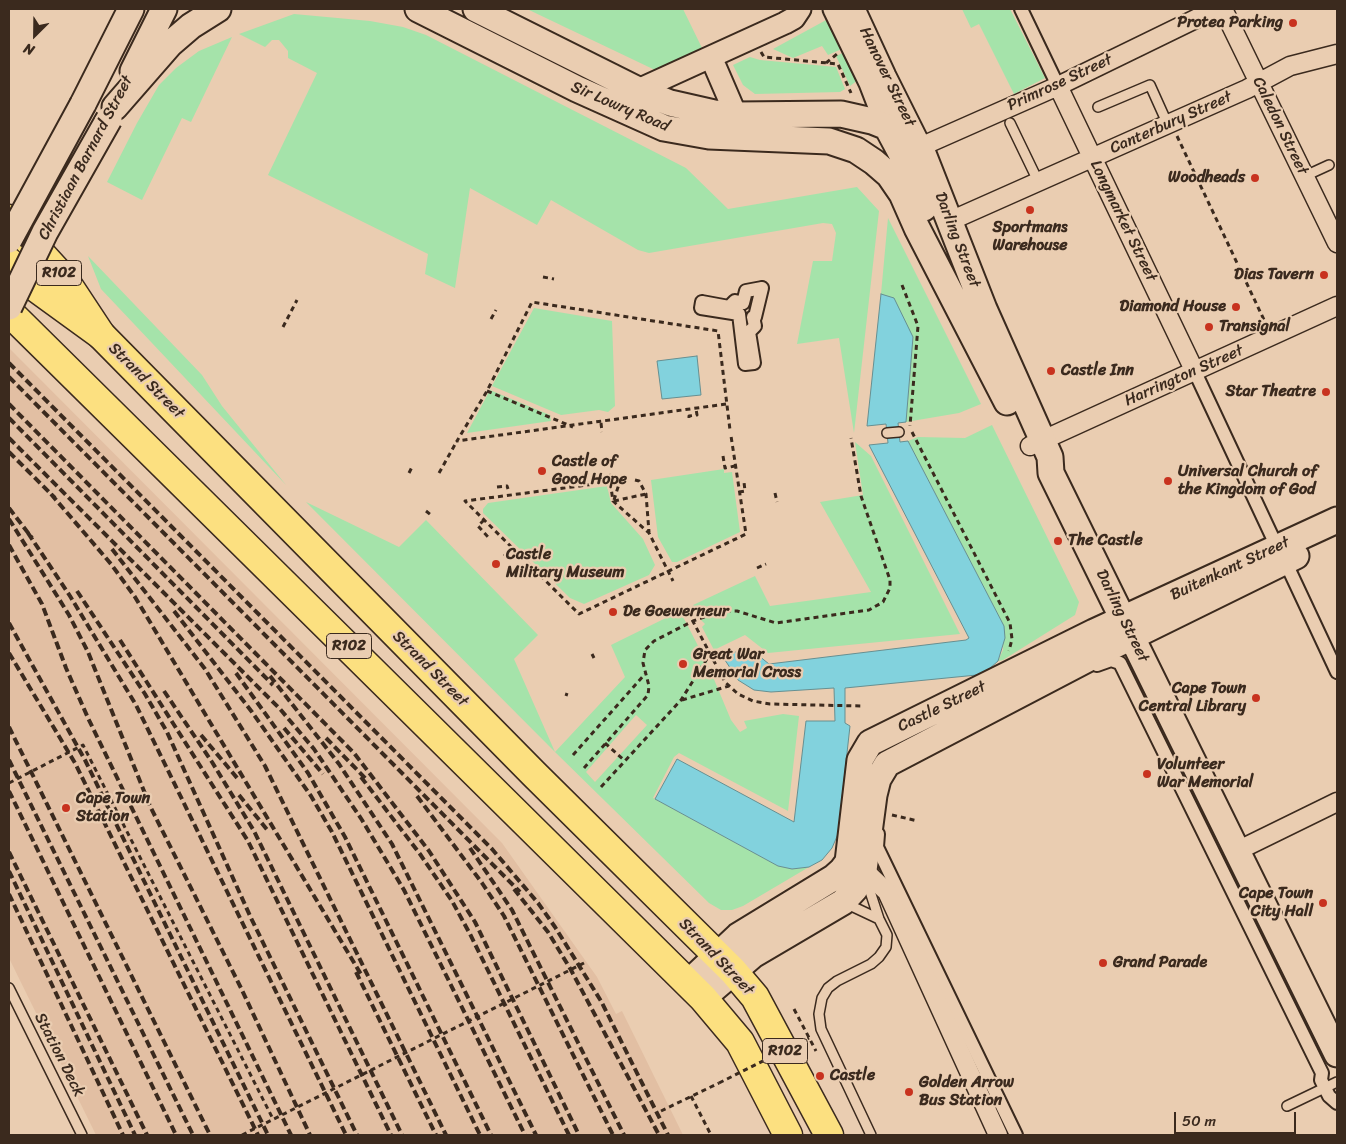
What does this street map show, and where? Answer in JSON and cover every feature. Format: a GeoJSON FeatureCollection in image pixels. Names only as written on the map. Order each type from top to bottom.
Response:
{"type":"FeatureCollection","features":[{"type":"Feature","properties":{"kind":"main road","name":"Christiaan Barnard Street"},"geometry":{"type":"LineString","coordinates":[[9,240],[132,9]]}},
{"type":"Feature","properties":{"kind":"main road","name":"Christiaan Barnard Street"},"geometry":{"type":"LineString","coordinates":[[9,307],[45,232],[112,113],[164,9]]}},
{"type":"Feature","properties":{"kind":"main road"},"geometry":{"type":"LineString","coordinates":[[112,113],[170,44],[191,26],[218,9]]}},
{"type":"Feature","properties":{"kind":"main road","name":"Sir Lowry Road"},"geometry":{"type":"LineString","coordinates":[[402,9],[434,12],[626,112],[664,128],[686,133],[841,114],[872,120],[887,127]]}},
{"type":"Feature","properties":{"kind":"main road","name":"Sir Lowry Road"},"geometry":{"type":"LineString","coordinates":[[476,9],[638,90],[670,103],[739,126],[829,141],[856,150],[889,175],[902,194],[917,228]]}},
{"type":"Feature","properties":{"kind":"main road"},"geometry":{"type":"LineString","coordinates":[[887,127],[911,150],[951,269],[964,316]]}},
{"type":"Feature","properties":{"kind":"main road","name":"Darling Street"},"geometry":{"type":"LineString","coordinates":[[911,150],[950,221],[1036,443]]}},
{"type":"Feature","properties":{"kind":"main road","name":"Strand Street"},"geometry":{"type":"LineString","coordinates":[[9,219],[64,279],[101,335],[534,774],[725,963],[755,997],[829,1135]]}},
{"type":"Feature","properties":{"kind":"main road","name":"Darling Street"},"geometry":{"type":"LineString","coordinates":[[917,228],[1036,443],[1050,457],[1051,473],[1337,1054]]}},
{"type":"Feature","properties":{"kind":"main road"},"geometry":{"type":"LineString","coordinates":[[9,262],[28,282],[101,335]]}},
{"type":"Feature","properties":{"kind":"main road","name":"R102"},"geometry":{"type":"LineString","coordinates":[[9,312],[695,990],[740,1042],[788,1135]]}},
{"type":"Feature","properties":{"kind":"main road","name":"Buitenkant Street"},"geometry":{"type":"LineString","coordinates":[[1128,628],[1281,554],[1337,520]]}},
{"type":"Feature","properties":{"kind":"main road","name":"Buitenkant Street"},"geometry":{"type":"LineString","coordinates":[[1281,554],[1337,537]]}},
{"type":"Feature","properties":{"kind":"main road","name":"Castle Street"},"geometry":{"type":"LineString","coordinates":[[725,963],[753,955],[843,902],[855,889],[859,765],[870,743],[1128,628]]}},
{"type":"Feature","properties":{"kind":"main road","name":"Castle Street"},"geometry":{"type":"LineString","coordinates":[[695,990],[725,963],[738,936],[856,866]]}},
{"type":"Feature","properties":{"kind":"street"},"geometry":{"type":"LineString","coordinates":[[626,112],[638,90],[785,23],[794,18],[800,9]]}},
{"type":"Feature","properties":{"kind":"street","name":"Hanover Street"},"geometry":{"type":"LineString","coordinates":[[834,9],[870,83],[887,127]]}},
{"type":"Feature","properties":{"kind":"street","name":"Hanover Street"},"geometry":{"type":"LineString","coordinates":[[854,9],[885,76],[911,150]]}},
{"type":"Feature","properties":{"kind":"street"},"geometry":{"type":"LineString","coordinates":[[1021,9],[1058,86]]}},
{"type":"Feature","properties":{"kind":"street","name":"Primrose Street"},"geometry":{"type":"LineString","coordinates":[[911,150],[1058,86],[1216,9]]}},
{"type":"Feature","properties":{"kind":"street","name":"Caledon Street"},"geometry":{"type":"LineString","coordinates":[[1223,9],[1337,243]]}},
{"type":"Feature","properties":{"kind":"street","name":"Canterbury Street"},"geometry":{"type":"LineString","coordinates":[[950,221],[1247,89],[1290,66],[1337,54]]}},
{"type":"Feature","properties":{"kind":"street"},"geometry":{"type":"LineString","coordinates":[[712,57],[739,126]]}},
{"type":"Feature","properties":{"kind":"street","name":"Longmarket Street"},"geometry":{"type":"LineString","coordinates":[[1058,86],[1337,672]]}},
{"type":"Feature","properties":{"kind":"street"},"geometry":{"type":"LineString","coordinates":[[762,288],[756,317],[753,317],[755,326],[749,332],[754,363],[745,364],[738,314],[701,308],[702,302],[729,307],[735,301],[744,302],[746,291],[762,288]]}},
{"type":"Feature","properties":{"kind":"street","name":"Harrington Street"},"geometry":{"type":"LineString","coordinates":[[1036,443],[1337,306]]}},
{"type":"Feature","properties":{"kind":"street"},"geometry":{"type":"LineString","coordinates":[[1016,1135],[877,847],[884,775],[894,762],[919,750],[925,754],[940,747],[942,739],[971,726],[977,729],[992,722],[994,714],[1111,660],[1120,663],[1322,1073],[1321,1080],[1329,1096],[1337,1103]]}},
{"type":"Feature","properties":{"kind":"street"},"geometry":{"type":"LineString","coordinates":[[1237,851],[1337,802]]}},
{"type":"Feature","properties":{"kind":"street"},"geometry":{"type":"LineString","coordinates":[[856,866],[887,892],[998,1135]]}},
{"type":"Feature","properties":{"kind":"lane"},"geometry":{"type":"LineString","coordinates":[[1098,107],[1150,85],[1170,124]]}},
{"type":"Feature","properties":{"kind":"lane"},"geometry":{"type":"LineString","coordinates":[[1010,123],[1038,181]]}},
{"type":"Feature","properties":{"kind":"lane"},"geometry":{"type":"LineString","coordinates":[[1305,176],[1329,165]]}},
{"type":"Feature","properties":{"kind":"lane"},"geometry":{"type":"LineString","coordinates":[[887,434],[899,432]]}},
{"type":"Feature","properties":{"kind":"lane"},"geometry":{"type":"LineString","coordinates":[[856,866],[887,935],[886,947],[872,964],[837,981],[828,988],[822,998],[819,1014],[821,1029],[871,1135]]}},
{"type":"Feature","properties":{"kind":"lane"},"geometry":{"type":"LineString","coordinates":[[843,902],[879,919]]}},
{"type":"Feature","properties":{"kind":"lane","name":"Station Deck"},"geometry":{"type":"LineString","coordinates":[[9,988],[82,1135]]}},
{"type":"Feature","properties":{"kind":"lane"},"geometry":{"type":"LineString","coordinates":[[1287,1106],[1337,1082]]}},
{"type":"Feature","properties":{"kind":"path"},"geometry":{"type":"LineString","coordinates":[[759,48],[764,57],[838,64],[851,93]]}},
{"type":"Feature","properties":{"kind":"path"},"geometry":{"type":"LineString","coordinates":[[826,63],[835,55]]}},
{"type":"Feature","properties":{"kind":"path"},"geometry":{"type":"LineString","coordinates":[[1170,124],[1262,317],[1273,336]]}},
{"type":"Feature","properties":{"kind":"path"},"geometry":{"type":"LineString","coordinates":[[543,278],[554,279]]}},
{"type":"Feature","properties":{"kind":"path"},"geometry":{"type":"LineString","coordinates":[[902,285],[918,326],[910,424],[913,436],[1010,623],[1012,638],[1008,652]]}},
{"type":"Feature","properties":{"kind":"path"},"geometry":{"type":"LineString","coordinates":[[283,327],[297,300]]}},
{"type":"Feature","properties":{"kind":"path"},"geometry":{"type":"LineString","coordinates":[[439,473],[487,391],[532,302],[718,332],[730,430]]}},
{"type":"Feature","properties":{"kind":"path"},"geometry":{"type":"LineString","coordinates":[[491,319],[496,310]]}},
{"type":"Feature","properties":{"kind":"path"},"geometry":{"type":"LineString","coordinates":[[487,391],[574,427]]}},
{"type":"Feature","properties":{"kind":"path"},"geometry":{"type":"LineString","coordinates":[[457,441],[574,427],[726,404]]}},
{"type":"Feature","properties":{"kind":"path"},"geometry":{"type":"LineString","coordinates":[[689,418],[689,416],[697,415],[696,409]]}},
{"type":"Feature","properties":{"kind":"path"},"geometry":{"type":"LineString","coordinates":[[600,423],[602,432]]}},
{"type":"Feature","properties":{"kind":"path"},"geometry":{"type":"LineString","coordinates":[[610,482],[465,501],[579,614],[746,534],[730,436]]}},
{"type":"Feature","properties":{"kind":"path"},"geometry":{"type":"LineString","coordinates":[[584,768],[648,695],[650,686],[643,663],[646,650],[654,642],[693,621],[722,611],[737,611],[776,623],[869,610],[883,602],[890,588],[890,580],[861,496],[851,438]]}},
{"type":"Feature","properties":{"kind":"path"},"geometry":{"type":"LineString","coordinates":[[723,456],[725,468],[735,466]]}},
{"type":"Feature","properties":{"kind":"path"},"geometry":{"type":"LineString","coordinates":[[410,473],[414,465]]}},
{"type":"Feature","properties":{"kind":"path"},"geometry":{"type":"LineString","coordinates":[[609,474],[613,501],[649,533],[673,581]]}},
{"type":"Feature","properties":{"kind":"path"},"geometry":{"type":"LineString","coordinates":[[570,480],[571,487]]}},
{"type":"Feature","properties":{"kind":"path"},"geometry":{"type":"LineString","coordinates":[[635,480],[640,481],[646,494],[649,533]]}},
{"type":"Feature","properties":{"kind":"path"},"geometry":{"type":"LineString","coordinates":[[613,501],[619,484],[623,481]]}},
{"type":"Feature","properties":{"kind":"path"},"geometry":{"type":"LineString","coordinates":[[739,492],[745,491],[744,482],[746,482]]}},
{"type":"Feature","properties":{"kind":"path"},"geometry":{"type":"LineString","coordinates":[[497,488],[508,486],[508,495]]}},
{"type":"Feature","properties":{"kind":"path"},"geometry":{"type":"LineString","coordinates":[[775,493],[777,502]]}},
{"type":"Feature","properties":{"kind":"path"},"geometry":{"type":"LineString","coordinates":[[613,501],[646,494]]}},
{"type":"Feature","properties":{"kind":"path"},"geometry":{"type":"LineString","coordinates":[[426,511],[431,515]]}},
{"type":"Feature","properties":{"kind":"path"},"geometry":{"type":"LineString","coordinates":[[484,520],[478,526],[489,538],[488,540]]}},
{"type":"Feature","properties":{"kind":"path"},"geometry":{"type":"LineString","coordinates":[[504,556],[513,548]]}},
{"type":"Feature","properties":{"kind":"path"},"geometry":{"type":"LineString","coordinates":[[758,568],[766,564]]}},
{"type":"Feature","properties":{"kind":"path"},"geometry":{"type":"LineString","coordinates":[[688,612],[729,686],[738,694],[753,701],[770,704],[862,706]]}},
{"type":"Feature","properties":{"kind":"path"},"geometry":{"type":"LineString","coordinates":[[601,787],[681,700],[710,654]]}},
{"type":"Feature","properties":{"kind":"path"},"geometry":{"type":"LineString","coordinates":[[573,755],[646,674]]}},
{"type":"Feature","properties":{"kind":"path"},"geometry":{"type":"LineString","coordinates":[[681,700],[729,686]]}},
{"type":"Feature","properties":{"kind":"path"},"geometry":{"type":"LineString","coordinates":[[605,743],[625,761]]}},
{"type":"Feature","properties":{"kind":"path"},"geometry":{"type":"LineString","coordinates":[[9,783],[83,745],[274,1119]]}},
{"type":"Feature","properties":{"kind":"path"},"geometry":{"type":"LineString","coordinates":[[882,813],[918,821]]}},
{"type":"Feature","properties":{"kind":"path"},"geometry":{"type":"LineString","coordinates":[[242,1135],[584,963]]}},
{"type":"Feature","properties":{"kind":"path"},"geometry":{"type":"LineString","coordinates":[[661,1111],[809,1038],[794,1009]]}},
{"type":"Feature","properties":{"kind":"path"},"geometry":{"type":"LineString","coordinates":[[691,1096],[711,1135]]}},
{"type":"Feature","properties":{"kind":"shaded area"},"geometry":{"type":"Polygon","coordinates":[[[9,348],[502,843],[597,977],[616,1014],[622,1011],[683,1135],[96,1135],[9,958],[9,348]]]}},
{"type":"Feature","properties":{"kind":"green space"},"geometry":{"type":"Polygon","coordinates":[[[527,9],[683,9],[702,48],[662,70],[655,70],[527,9]]]}},
{"type":"Feature","properties":{"kind":"green space"},"geometry":{"type":"Polygon","coordinates":[[[962,9],[1010,9],[1045,78],[1014,94],[979,24],[971,28],[962,9]]]}},
{"type":"Feature","properties":{"kind":"green space"},"geometry":{"type":"Polygon","coordinates":[[[294,14],[370,21],[403,27],[426,35],[686,168],[728,209],[857,187],[879,211],[854,433],[839,338],[797,344],[813,261],[832,261],[836,233],[832,224],[823,223],[649,253],[638,250],[551,200],[537,225],[470,188],[455,288],[425,274],[428,254],[268,175],[317,73],[288,58],[288,51],[279,40],[272,40],[265,47],[239,34],[294,14]]]}},
{"type":"Feature","properties":{"kind":"green space"},"geometry":{"type":"Polygon","coordinates":[[[828,19],[844,48],[828,55],[822,46],[793,58],[773,49],[828,19]]]}},
{"type":"Feature","properties":{"kind":"green space"},"geometry":{"type":"Polygon","coordinates":[[[232,37],[191,122],[182,118],[142,200],[107,182],[159,85],[176,68],[199,51],[232,37]]]}},
{"type":"Feature","properties":{"kind":"green space"},"geometry":{"type":"Polygon","coordinates":[[[845,52],[858,80],[850,86],[836,56],[845,52]]]}},
{"type":"Feature","properties":{"kind":"green space"},"geometry":{"type":"Polygon","coordinates":[[[750,57],[760,60],[836,67],[845,89],[840,92],[755,94],[743,85],[733,65],[750,57]]]}},
{"type":"Feature","properties":{"kind":"green space"},"geometry":{"type":"Polygon","coordinates":[[[888,218],[981,404],[959,413],[906,422],[913,337],[881,294],[888,218]]]}},
{"type":"Feature","properties":{"kind":"green space"},"geometry":{"type":"Polygon","coordinates":[[[88,256],[202,375],[222,406],[286,485],[101,289],[88,256]]]}},
{"type":"Feature","properties":{"kind":"green space"},"geometry":{"type":"Polygon","coordinates":[[[534,308],[612,321],[615,406],[608,412],[599,410],[561,415],[492,386],[534,308]]]}},
{"type":"Feature","properties":{"kind":"green space"},"geometry":{"type":"Polygon","coordinates":[[[490,390],[550,415],[551,421],[467,433],[490,390]]]}},
{"type":"Feature","properties":{"kind":"green space"},"geometry":{"type":"Polygon","coordinates":[[[992,425],[1079,602],[1075,615],[1003,660],[998,661],[1003,650],[1004,626],[908,441],[918,437],[965,438],[992,425]]]}},
{"type":"Feature","properties":{"kind":"green space"},"geometry":{"type":"Polygon","coordinates":[[[855,442],[871,456],[960,634],[768,653],[745,635],[714,650],[702,627],[705,624],[701,620],[710,616],[708,612],[698,615],[693,605],[755,576],[770,606],[871,592],[820,502],[863,495],[855,442]]]}},
{"type":"Feature","properties":{"kind":"green space"},"geometry":{"type":"Polygon","coordinates":[[[724,469],[724,473],[732,472],[740,532],[677,562],[672,562],[658,537],[651,480],[724,469]]]}},
{"type":"Feature","properties":{"kind":"green space"},"geometry":{"type":"Polygon","coordinates":[[[607,486],[611,503],[643,539],[655,565],[649,575],[584,604],[570,598],[483,513],[483,509],[488,503],[607,486]]]}},
{"type":"Feature","properties":{"kind":"green space"},"geometry":{"type":"Polygon","coordinates":[[[306,502],[399,547],[426,520],[538,635],[514,659],[555,752],[306,502]]]}},
{"type":"Feature","properties":{"kind":"green space"},"geometry":{"type":"Polygon","coordinates":[[[680,611],[708,665],[731,720],[740,732],[747,728],[744,721],[783,714],[799,716],[788,811],[679,753],[674,757],[653,798],[778,866],[792,869],[809,867],[743,906],[732,910],[721,910],[709,903],[555,752],[625,677],[611,645],[680,611]],[[636,715],[586,772],[595,782],[647,725],[636,715]]]}},
{"type":"Feature","properties":{"kind":"water"},"geometry":{"type":"Polygon","coordinates":[[[881,294],[894,298],[913,337],[906,422],[898,423],[900,442],[908,441],[1004,626],[1005,638],[998,661],[989,669],[977,675],[845,688],[845,723],[850,726],[838,834],[832,848],[822,860],[809,867],[792,869],[778,866],[655,799],[677,759],[794,822],[806,721],[835,721],[834,688],[771,692],[754,690],[738,680],[723,657],[748,647],[769,664],[966,640],[969,638],[869,445],[888,443],[886,424],[867,426],[881,294]]]}},
{"type":"Feature","properties":{"kind":"water"},"geometry":{"type":"Polygon","coordinates":[[[697,356],[701,395],[662,399],[657,361],[697,356]]]}},
{"type":"Feature","properties":{"kind":"railway"},"geometry":{"type":"LineString","coordinates":[[9,363],[492,849],[538,903],[601,1001],[668,1135]]}},
{"type":"Feature","properties":{"kind":"railway"},"geometry":{"type":"LineString","coordinates":[[9,377],[520,892]]}},
{"type":"Feature","properties":{"kind":"railway"},"geometry":{"type":"LineString","coordinates":[[9,404],[354,753],[429,851],[475,922],[579,1135]]}},
{"type":"Feature","properties":{"kind":"railway"},"geometry":{"type":"LineString","coordinates":[[9,418],[273,685]]}},
{"type":"Feature","properties":{"kind":"railway"},"geometry":{"type":"LineString","coordinates":[[9,438],[280,709],[314,749],[362,820],[404,890],[525,1135]]}},
{"type":"Feature","properties":{"kind":"railway"},"geometry":{"type":"LineString","coordinates":[[9,452],[55,498]]}},
{"type":"Feature","properties":{"kind":"railway"},"geometry":{"type":"LineString","coordinates":[[51,494],[111,564],[135,597],[362,976]]}},
{"type":"Feature","properties":{"kind":"railway"},"geometry":{"type":"LineString","coordinates":[[9,508],[32,538]]}},
{"type":"Feature","properties":{"kind":"railway"},"geometry":{"type":"LineString","coordinates":[[9,519],[69,615],[88,652],[150,806],[241,988],[310,1135]]}},
{"type":"Feature","properties":{"kind":"railway"},"geometry":{"type":"LineString","coordinates":[[28,533],[70,596],[136,705],[346,1135]]}},
{"type":"Feature","properties":{"kind":"railway"},"geometry":{"type":"LineString","coordinates":[[9,545],[42,604],[66,668],[88,718],[291,1135]]}},
{"type":"Feature","properties":{"kind":"railway"},"geometry":{"type":"LineString","coordinates":[[112,549],[205,669],[265,766],[446,1135]]}},
{"type":"Feature","properties":{"kind":"railway"},"geometry":{"type":"LineString","coordinates":[[77,591],[145,694],[167,732],[251,918],[357,1135]]}},
{"type":"Feature","properties":{"kind":"railway"},"geometry":{"type":"LineString","coordinates":[[174,611],[252,712],[311,796],[332,832],[480,1135]]}},
{"type":"Feature","properties":{"kind":"railway"},"geometry":{"type":"LineString","coordinates":[[9,623],[85,760],[268,1135]]}},
{"type":"Feature","properties":{"kind":"railway"},"geometry":{"type":"LineString","coordinates":[[120,640],[248,841],[391,1135]]}},
{"type":"Feature","properties":{"kind":"railway"},"geometry":{"type":"LineString","coordinates":[[9,653],[75,763],[258,1135]]}},
{"type":"Feature","properties":{"kind":"railway"},"geometry":{"type":"LineString","coordinates":[[236,673],[308,773],[345,837],[491,1135]]}},
{"type":"Feature","properties":{"kind":"railway"},"geometry":{"type":"LineString","coordinates":[[270,676],[339,764],[392,844],[536,1135]]}},
{"type":"Feature","properties":{"kind":"railway"},"geometry":{"type":"LineString","coordinates":[[164,691],[212,762],[254,831],[402,1135]]}},
{"type":"Feature","properties":{"kind":"railway"},"geometry":{"type":"LineString","coordinates":[[9,727],[210,1135]]}},
{"type":"Feature","properties":{"kind":"railway"},"geometry":{"type":"LineString","coordinates":[[284,728],[323,774]]}},
{"type":"Feature","properties":{"kind":"railway"},"geometry":{"type":"LineString","coordinates":[[201,735],[238,779]]}},
{"type":"Feature","properties":{"kind":"railway"},"geometry":{"type":"LineString","coordinates":[[326,738],[368,781]]}},
{"type":"Feature","properties":{"kind":"railway"},"geometry":{"type":"LineString","coordinates":[[9,760],[193,1135]]}},
{"type":"Feature","properties":{"kind":"railway"},"geometry":{"type":"LineString","coordinates":[[361,777],[420,854],[452,901],[569,1135]]}},
{"type":"Feature","properties":{"kind":"railway"},"geometry":{"type":"LineString","coordinates":[[9,791],[176,1135]]}},
{"type":"Feature","properties":{"kind":"railway"},"geometry":{"type":"LineString","coordinates":[[239,795],[269,832]]}},
{"type":"Feature","properties":{"kind":"railway"},"geometry":{"type":"LineString","coordinates":[[417,796],[482,883],[504,916],[613,1135]]}},
{"type":"Feature","properties":{"kind":"railway"},"geometry":{"type":"LineString","coordinates":[[470,848],[512,910],[624,1135]]}},
{"type":"Feature","properties":{"kind":"railway"},"geometry":{"type":"LineString","coordinates":[[9,852],[147,1135]]}},
{"type":"Feature","properties":{"kind":"railway"},"geometry":{"type":"LineString","coordinates":[[9,871],[135,1135]]}},
{"type":"Feature","properties":{"kind":"railway"},"geometry":{"type":"LineString","coordinates":[[514,889],[548,932],[571,970],[659,1135]]}},
{"type":"Feature","properties":{"kind":"railway"},"geometry":{"type":"LineString","coordinates":[[9,894],[123,1135]]}},
{"type":"Feature","properties":{"kind":"railway"},"geometry":{"type":"LineString","coordinates":[[356,972],[436,1135]]}},
{"type":"Feature","properties":{"kind":"place","name":"Protea Parking"},"geometry":{"type":"Point","coordinates":[1293,23]}},
{"type":"Feature","properties":{"kind":"place","name":"Woodheads"},"geometry":{"type":"Point","coordinates":[1255,178]}},
{"type":"Feature","properties":{"kind":"place","name":"Sportmans Warehouse"},"geometry":{"type":"Point","coordinates":[1030,210]}},
{"type":"Feature","properties":{"kind":"place","name":"Dias Tavern"},"geometry":{"type":"Point","coordinates":[1324,275]}},
{"type":"Feature","properties":{"kind":"place","name":"Diamond House"},"geometry":{"type":"Point","coordinates":[1236,307]}},
{"type":"Feature","properties":{"kind":"place","name":"Transignal"},"geometry":{"type":"Point","coordinates":[1209,327]}},
{"type":"Feature","properties":{"kind":"place","name":"Castle Inn"},"geometry":{"type":"Point","coordinates":[1051,371]}},
{"type":"Feature","properties":{"kind":"place","name":"Star Theatre"},"geometry":{"type":"Point","coordinates":[1326,392]}},
{"type":"Feature","properties":{"kind":"place","name":"Castle of Good Hope"},"geometry":{"type":"Point","coordinates":[542,471]}},
{"type":"Feature","properties":{"kind":"place","name":"Universal Church of the Kingdom of God"},"geometry":{"type":"Point","coordinates":[1168,481]}},
{"type":"Feature","properties":{"kind":"place","name":"The Castle"},"geometry":{"type":"Point","coordinates":[1058,541]}},
{"type":"Feature","properties":{"kind":"place","name":"Castle Military Museum"},"geometry":{"type":"Point","coordinates":[496,564]}},
{"type":"Feature","properties":{"kind":"place","name":"De Goewerneur"},"geometry":{"type":"Point","coordinates":[613,612]}},
{"type":"Feature","properties":{"kind":"place","name":"Great War Memorial Cross"},"geometry":{"type":"Point","coordinates":[683,664]}},
{"type":"Feature","properties":{"kind":"place","name":"Cape Town Central Library"},"geometry":{"type":"Point","coordinates":[1256,698]}},
{"type":"Feature","properties":{"kind":"place","name":"Volunteer War Memorial"},"geometry":{"type":"Point","coordinates":[1147,774]}},
{"type":"Feature","properties":{"kind":"place","name":"Cape Town Station"},"geometry":{"type":"Point","coordinates":[66,808]}},
{"type":"Feature","properties":{"kind":"place","name":"Cape Town City Hall"},"geometry":{"type":"Point","coordinates":[1323,903]}},
{"type":"Feature","properties":{"kind":"place","name":"Grand Parade"},"geometry":{"type":"Point","coordinates":[1103,963]}},
{"type":"Feature","properties":{"kind":"place","name":"Castle"},"geometry":{"type":"Point","coordinates":[820,1076]}},
{"type":"Feature","properties":{"kind":"place","name":"Golden Arrow Bus Station"},"geometry":{"type":"Point","coordinates":[909,1092]}}]}
